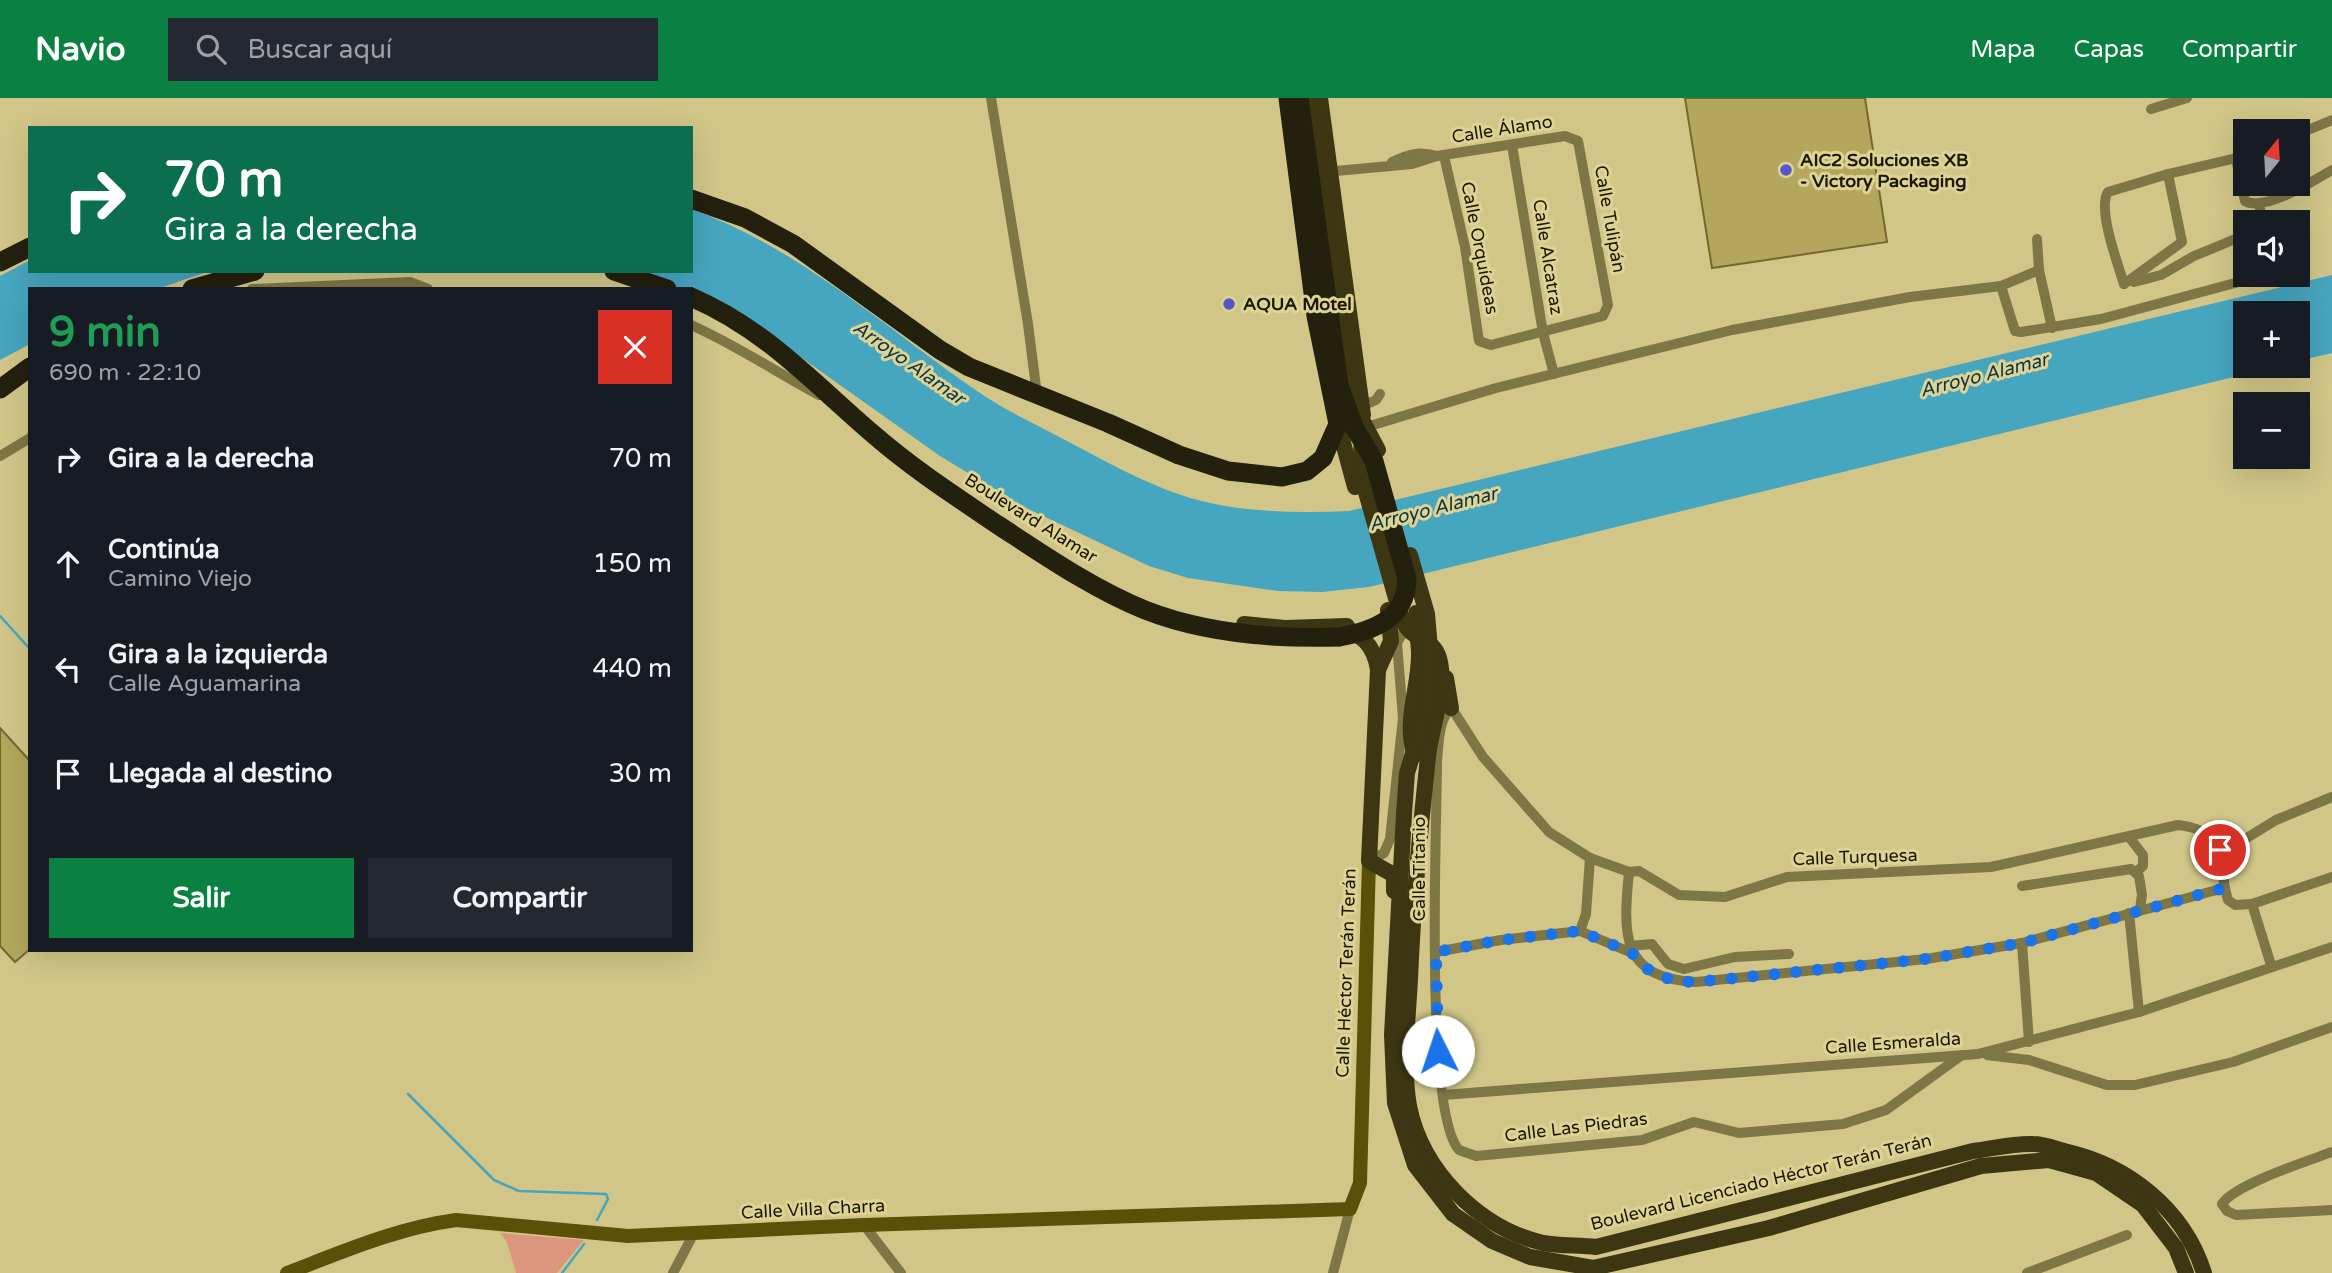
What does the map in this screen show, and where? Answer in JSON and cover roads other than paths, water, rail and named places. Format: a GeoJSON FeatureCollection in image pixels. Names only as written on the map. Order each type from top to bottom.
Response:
{"type":"FeatureCollection","features":[{"type":"Feature","properties":{"kind":"highway","name":"Boulevard Licenciado Héctor Terán Terán"},"geometry":{"type":"LineString","coordinates":[[1288,98],[1316,316],[1338,424]]}},
{"type":"Feature","properties":{"kind":"highway","name":"Boulevard Licenciado Héctor Terán Terán"},"geometry":{"type":"LineString","coordinates":[[1299,98],[1339,385],[1354,427],[1374,461],[1393,595]]}},
{"type":"Feature","properties":{"kind":"highway"},"geometry":{"type":"LineString","coordinates":[[693,200],[745,218],[793,244],[940,350],[969,367],[1179,455],[1228,471],[1282,477],[1307,471],[1323,458],[1338,424]]}},
{"type":"Feature","properties":{"kind":"highway"},"geometry":{"type":"LineString","coordinates":[[0,262],[28,248]]}},
{"type":"Feature","properties":{"kind":"highway"},"geometry":{"type":"LineString","coordinates":[[206,287],[227,284],[251,273]]}},
{"type":"Feature","properties":{"kind":"highway"},"geometry":{"type":"LineString","coordinates":[[620,273],[661,287]]}},
{"type":"Feature","properties":{"kind":"highway","name":"Boulevard Alamar"},"geometry":{"type":"LineString","coordinates":[[693,298],[772,343],[840,406],[933,482],[1103,590],[1145,610],[1188,623],[1262,635],[1363,633],[1387,621],[1401,605],[1406,590],[1393,595]]}},
{"type":"Feature","properties":{"kind":"highway"},"geometry":{"type":"LineString","coordinates":[[0,382],[28,366]]}},
{"type":"Feature","properties":{"kind":"highway"},"geometry":{"type":"LineString","coordinates":[[0,389],[28,367]]}},
{"type":"Feature","properties":{"kind":"main road","name":"Boulevard Licenciado Héctor Terán Terán"},"geometry":{"type":"LineString","coordinates":[[1309,98],[1349,386],[1360,416],[1383,461],[1429,625],[1430,685],[1427,708],[1407,773],[1392,1068],[1395,1103],[1415,1165],[1453,1214],[1492,1241],[1530,1257],[1593,1268],[1769,1228],[1981,1166],[2049,1160],[2096,1173],[2143,1205],[2176,1248],[2186,1273]]}},
{"type":"Feature","properties":{"kind":"main road","name":"Boulevard Licenciado Héctor Terán Terán"},"geometry":{"type":"LineString","coordinates":[[1320,98],[1332,171],[1363,416],[1360,471],[1362,494]]}},
{"type":"Feature","properties":{"kind":"main road","name":"Boulevard Licenciado Héctor Terán Terán"},"geometry":{"type":"LineString","coordinates":[[1338,424],[1393,595],[1396,635],[1428,641],[1439,659],[1440,690],[1429,744],[1411,943],[1406,1071],[1408,1096],[1418,1135],[1433,1163],[1475,1212],[1508,1229],[1543,1242],[1596,1247],[1973,1151],[2033,1144],[2095,1157],[2152,1191],[2174,1216],[2200,1258],[2204,1273]]}},
{"type":"Feature","properties":{"kind":"main road","name":"Boulevard Licenciado Héctor Terán Terán"},"geometry":{"type":"LineString","coordinates":[[1393,595],[1418,625],[1420,668],[1410,741],[1425,784]]}},
{"type":"Feature","properties":{"kind":"main road"},"geometry":{"type":"LineString","coordinates":[[1338,632],[1368,622],[1393,595]]}},
{"type":"Feature","properties":{"kind":"main road"},"geometry":{"type":"LineString","coordinates":[[1396,635],[1423,630],[1441,649],[1451,708]]}},
{"type":"Feature","properties":{"kind":"main road","name":"Calle Héctor Terán Terán"},"geometry":{"type":"LineString","coordinates":[[1338,632],[1355,632],[1376,654],[1378,670],[1368,861]]}},
{"type":"Feature","properties":{"kind":"main road","name":"Calle Héctor Terán Terán"},"geometry":{"type":"LineString","coordinates":[[1378,670],[1396,635]]}},
{"type":"Feature","properties":{"kind":"main road"},"geometry":{"type":"LineString","coordinates":[[1368,861],[1395,878],[1392,937],[1398,948]]}},
{"type":"Feature","properties":{"kind":"street"},"geometry":{"type":"LineString","coordinates":[[991,98],[1037,395]]}},
{"type":"Feature","properties":{"kind":"street"},"geometry":{"type":"LineString","coordinates":[[2151,109],[2187,98]]}},
{"type":"Feature","properties":{"kind":"street"},"geometry":{"type":"LineString","coordinates":[[2310,129],[2332,120]]}},
{"type":"Feature","properties":{"kind":"street","name":"Calle Álamo"},"geometry":{"type":"LineString","coordinates":[[1299,176],[1412,164],[1441,156],[1572,137]]}},
{"type":"Feature","properties":{"kind":"street","name":"Calle Tulipán"},"geometry":{"type":"LineString","coordinates":[[1543,333],[1603,316],[1608,310],[1578,141],[1572,137]]}},
{"type":"Feature","properties":{"kind":"street","name":"Calle Alcatraz"},"geometry":{"type":"LineString","coordinates":[[1512,145],[1543,333],[1554,374]]}},
{"type":"Feature","properties":{"kind":"street","name":"Calle Orquídeas"},"geometry":{"type":"LineString","coordinates":[[1441,156],[1465,247],[1479,341],[1485,344],[1543,333]]}},
{"type":"Feature","properties":{"kind":"street"},"geometry":{"type":"LineString","coordinates":[[2124,284],[2112,244],[2104,201],[2108,192],[2233,159]]}},
{"type":"Feature","properties":{"kind":"street"},"geometry":{"type":"LineString","coordinates":[[2245,196],[2245,201],[2254,204],[2296,190],[2332,170]]}},
{"type":"Feature","properties":{"kind":"street"},"geometry":{"type":"LineString","coordinates":[[2124,284],[2179,246],[2182,237],[2168,174]]}},
{"type":"Feature","properties":{"kind":"street"},"geometry":{"type":"LineString","coordinates":[[2254,204],[2257,210]]}},
{"type":"Feature","properties":{"kind":"street"},"geometry":{"type":"LineString","coordinates":[[2037,239],[2039,270],[2052,328]]}},
{"type":"Feature","properties":{"kind":"street"},"geometry":{"type":"LineString","coordinates":[[2124,284],[2161,275],[2194,256],[2233,240]]}},
{"type":"Feature","properties":{"kind":"street"},"geometry":{"type":"LineString","coordinates":[[1380,394],[1363,416],[1382,422],[1554,374],[1732,330],[1910,297],[2001,286],[2039,270]]}},
{"type":"Feature","properties":{"kind":"street"},"geometry":{"type":"LineString","coordinates":[[297,287],[410,282],[423,287]]}},
{"type":"Feature","properties":{"kind":"street"},"geometry":{"type":"LineString","coordinates":[[2001,286],[2015,331],[2021,332],[2101,319],[2233,283]]}},
{"type":"Feature","properties":{"kind":"street"},"geometry":{"type":"LineString","coordinates":[[693,326],[745,351],[840,406]]}},
{"type":"Feature","properties":{"kind":"street"},"geometry":{"type":"LineString","coordinates":[[0,456],[28,439]]}},
{"type":"Feature","properties":{"kind":"street","name":"Boulevard Licenciado Héctor Terán Terán"},"geometry":{"type":"LineString","coordinates":[[1368,861],[1384,853],[1390,839],[1403,718],[1396,635]]}},
{"type":"Feature","properties":{"kind":"street","name":"Calle Turquesa"},"geometry":{"type":"LineString","coordinates":[[1440,690],[1483,757],[1549,832],[1590,858],[1629,872],[1639,871],[1679,895],[1725,897],[1787,877],[1991,867],[2178,825],[2200,830],[2220,850]]}},
{"type":"Feature","properties":{"kind":"street","name":"Calle Titanio"},"geometry":{"type":"LineString","coordinates":[[1451,708],[1441,729],[1437,760],[1435,1029],[1443,1095],[1454,1145],[1464,1153]]}},
{"type":"Feature","properties":{"kind":"street"},"geometry":{"type":"LineString","coordinates":[[2332,797],[2276,820],[2232,847],[2220,850],[2224,888],[2228,900],[2235,905],[2252,904],[2332,877]]}},
{"type":"Feature","properties":{"kind":"street"},"geometry":{"type":"LineString","coordinates":[[2129,837],[2143,855],[2143,866],[2136,872]]}},
{"type":"Feature","properties":{"kind":"street"},"geometry":{"type":"LineString","coordinates":[[1580,931],[1586,914],[1590,858]]}},
{"type":"Feature","properties":{"kind":"street","name":"Calle Héctor Terán Terán"},"geometry":{"type":"LineString","coordinates":[[1333,1273],[1350,1209],[1360,1183],[1368,861]]}},
{"type":"Feature","properties":{"kind":"street"},"geometry":{"type":"LineString","coordinates":[[2022,886],[2131,869],[2136,872],[2142,895],[2134,911],[2139,1012]]}},
{"type":"Feature","properties":{"kind":"street"},"geometry":{"type":"LineString","coordinates":[[1629,872],[1627,894],[1631,949],[1642,965],[1655,974],[1675,981],[1696,982],[1926,959],[2022,943],[2224,888]]}},
{"type":"Feature","properties":{"kind":"street"},"geometry":{"type":"LineString","coordinates":[[2252,904],[2271,965]]}},
{"type":"Feature","properties":{"kind":"street"},"geometry":{"type":"LineString","coordinates":[[1436,952],[1501,940],[1580,931],[1631,949],[1652,944],[1668,964],[1684,969],[1735,957],[1789,954]]}},
{"type":"Feature","properties":{"kind":"street"},"geometry":{"type":"LineString","coordinates":[[2022,943],[2029,1042]]}},
{"type":"Feature","properties":{"kind":"street","name":"Calle Esmeralda"},"geometry":{"type":"LineString","coordinates":[[1443,1095],[1978,1054],[2139,1012],[2271,965],[2332,947]]}},
{"type":"Feature","properties":{"kind":"street"},"geometry":{"type":"LineString","coordinates":[[1978,1054],[2029,1059],[2107,1085],[2135,1085],[2233,1062],[2332,1027]]}},
{"type":"Feature","properties":{"kind":"street","name":"Calle Las Piedras"},"geometry":{"type":"LineString","coordinates":[[1464,1153],[1476,1156],[1642,1140],[1695,1122],[1739,1133],[1843,1124],[1886,1110],[1962,1055]]}},
{"type":"Feature","properties":{"kind":"street"},"geometry":{"type":"LineString","coordinates":[[2332,1152],[2245,1187],[2229,1195],[2222,1204],[2227,1211],[2236,1214],[2332,1210]]}},
{"type":"Feature","properties":{"kind":"street","name":"Calle Villa Charra"},"geometry":{"type":"LineString","coordinates":[[287,1273],[378,1239],[456,1220],[603,1236],[693,1235],[864,1225],[1350,1209]]}},
{"type":"Feature","properties":{"kind":"street"},"geometry":{"type":"LineString","coordinates":[[864,1225],[901,1273]]}},
{"type":"Feature","properties":{"kind":"street"},"geometry":{"type":"LineString","coordinates":[[673,1273],[693,1235]]}},
{"type":"Feature","properties":{"kind":"street"},"geometry":{"type":"LineString","coordinates":[[2026,1273],[2127,1235]]}},
{"type":"Feature","properties":{"kind":"water","name":"Arroyo Alamar"},"geometry":{"type":"Polygon","coordinates":[[[693,210],[731,225],[769,245],[840,291],[977,391],[1020,417],[1122,470],[1201,501],[1243,508],[1306,512],[1349,511],[2282,287],[2310,287],[2310,280],[2332,275],[2332,353],[2310,358],[2310,301],[2233,301],[2233,377],[1369,587],[1322,592],[1278,591],[1188,578],[1149,566],[1024,507],[940,456],[785,346],[693,290],[693,287],[672,287],[627,273],[693,273],[693,210]]]}},
{"type":"Feature","properties":{"kind":"water"},"geometry":{"type":"Polygon","coordinates":[[[28,261],[28,273],[204,273],[163,287],[28,287],[28,345],[0,360],[0,276],[28,261]]]}},
{"type":"Feature","properties":{"kind":"waterway"},"geometry":{"type":"LineString","coordinates":[[0,616],[28,647]]}},
{"type":"Feature","properties":{"kind":"waterway"},"geometry":{"type":"LineString","coordinates":[[408,1094],[494,1180],[519,1191],[606,1194],[608,1199],[597,1220]]}},
{"type":"Feature","properties":{"kind":"waterway"},"geometry":{"type":"LineString","coordinates":[[562,1273],[584,1244]]}},
{"type":"Feature","properties":{"kind":"place","name":"AIC2 Soluciones XB - Victory Packaging"},"geometry":{"type":"Point","coordinates":[1786,170]}},
{"type":"Feature","properties":{"kind":"place","name":"AQUA Motel"},"geometry":{"type":"Point","coordinates":[1229,304]}}]}
